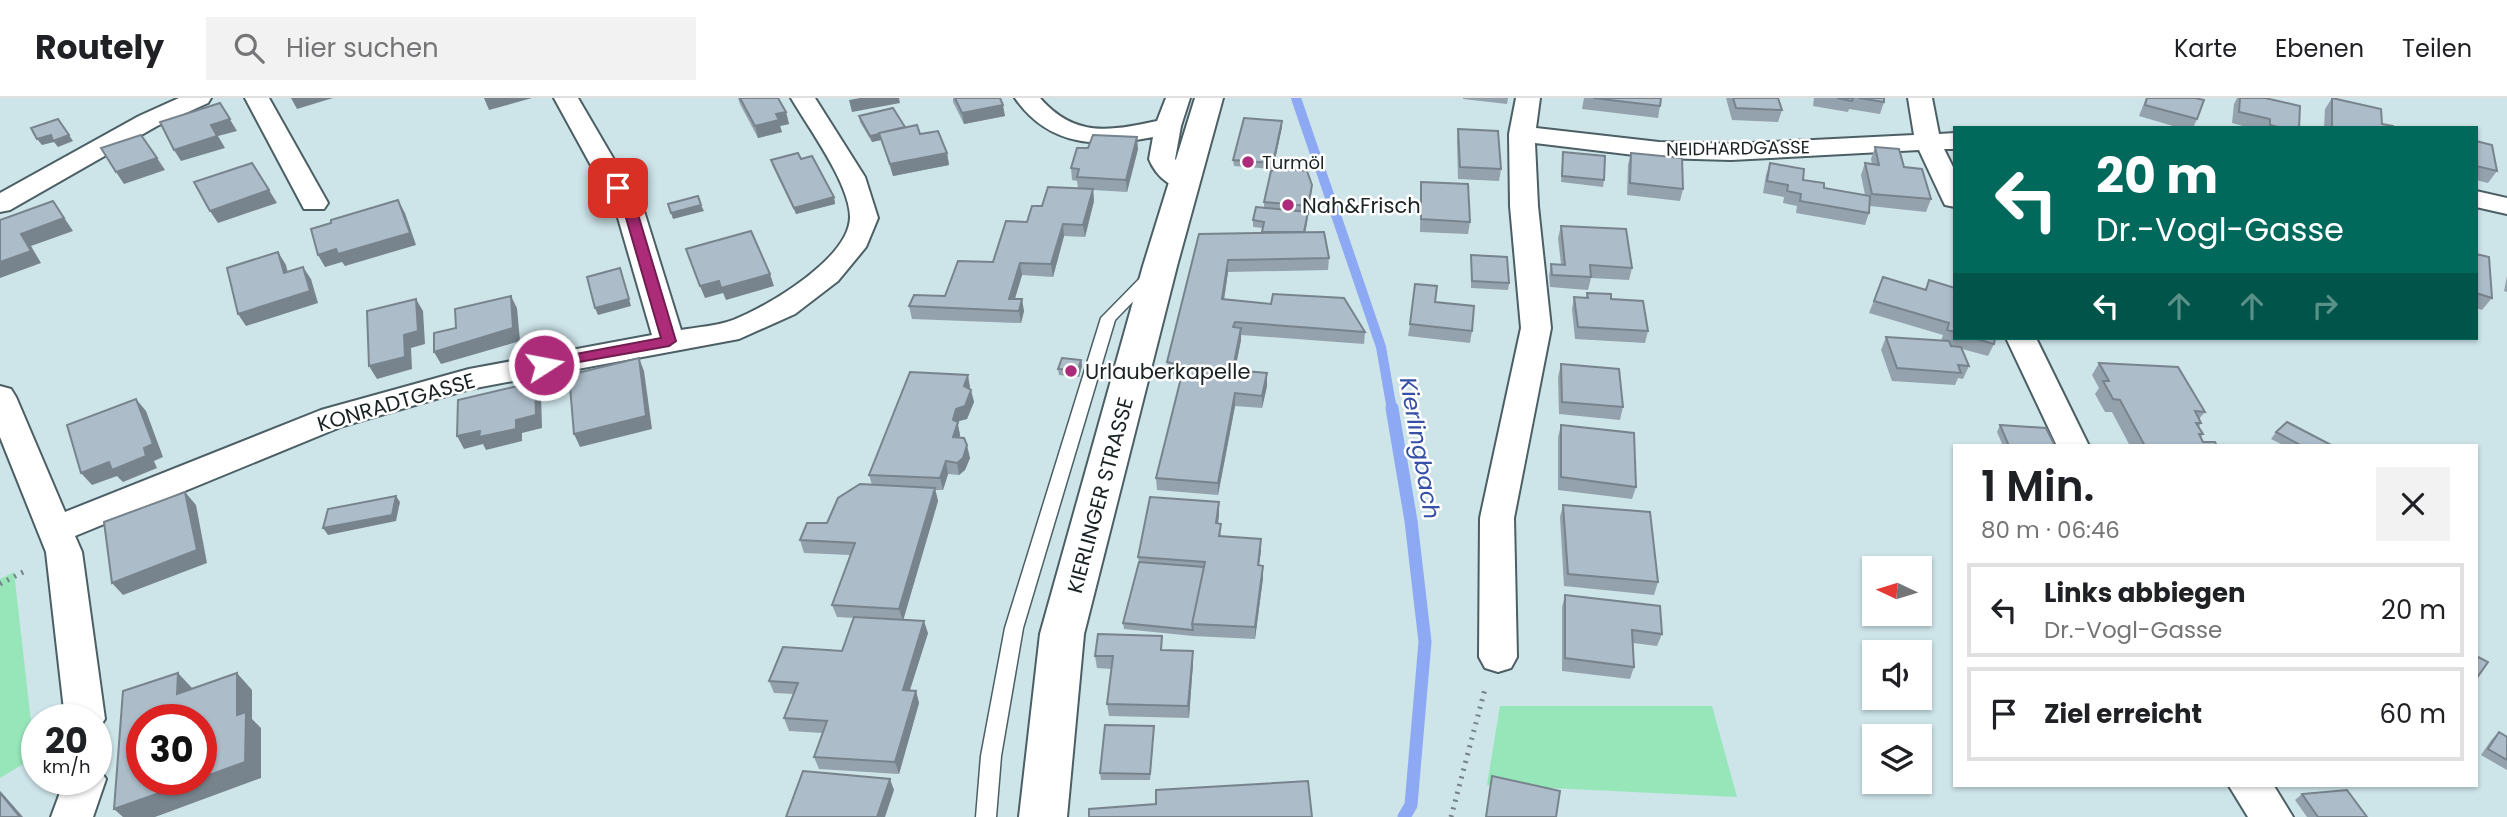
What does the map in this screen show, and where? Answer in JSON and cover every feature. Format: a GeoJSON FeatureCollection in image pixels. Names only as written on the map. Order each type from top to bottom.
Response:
{"type":"FeatureCollection","features":[{"type":"Feature","properties":{"kind":"main road","name":"KIERLINGER STRASSE"},"geometry":{"type":"LineString","coordinates":[[1043,817],[1062,634],[1160,266],[1209,98]]}},
{"type":"Feature","properties":{"kind":"street"},"geometry":{"type":"LineString","coordinates":[[0,204],[148,121],[199,98]]}},
{"type":"Feature","properties":{"kind":"street"},"geometry":{"type":"LineString","coordinates":[[257,98],[314,203]]}},
{"type":"Feature","properties":{"kind":"street"},"geometry":{"type":"LineString","coordinates":[[566,98],[630,211],[669,341]]}},
{"type":"Feature","properties":{"kind":"street","name":"KONRADTGASSE"},"geometry":{"type":"LineString","coordinates":[[54,530],[332,418],[469,379],[739,329],[785,307],[828,275],[852,247],[864,218],[852,177],[803,98]]}},
{"type":"Feature","properties":{"kind":"street"},"geometry":{"type":"LineString","coordinates":[[1027,98],[1039,115],[1069,134],[1117,137],[1168,126]]}},
{"type":"Feature","properties":{"kind":"street"},"geometry":{"type":"LineString","coordinates":[[1178,98],[1168,126],[1161,159],[1165,168],[1185,182]]}},
{"type":"Feature","properties":{"kind":"street"},"geometry":{"type":"LineString","coordinates":[[1498,657],[1497,517],[1536,328],[1524,206],[1522,134],[1528,98]]}},
{"type":"Feature","properties":{"kind":"street"},"geometry":{"type":"LineString","coordinates":[[1920,98],[1927,140],[1953,195]]}},
{"type":"Feature","properties":{"kind":"street","name":"NEIDHARDGASSE"},"geometry":{"type":"LineString","coordinates":[[1522,134],[1659,150],[1719,152],[1927,140],[1953,141]]}},
{"type":"Feature","properties":{"kind":"street"},"geometry":{"type":"LineString","coordinates":[[2478,200],[2507,206]]}},
{"type":"Feature","properties":{"kind":"street"},"geometry":{"type":"LineString","coordinates":[[2022,340],[2072,444]]}},
{"type":"Feature","properties":{"kind":"street"},"geometry":{"type":"LineString","coordinates":[[0,397],[64,552],[83,704]]}},
{"type":"Feature","properties":{"kind":"street"},"geometry":{"type":"LineString","coordinates":[[2251,787],[2272,817]]}},
{"type":"Feature","properties":{"kind":"street"},"geometry":{"type":"LineString","coordinates":[[72,817],[80,795]]}},
{"type":"Feature","properties":{"kind":"lane"},"geometry":{"type":"LineString","coordinates":[[986,817],[991,756],[1014,628],[1108,318],[1160,266]]}},
{"type":"Feature","properties":{"kind":"path"},"geometry":{"type":"LineString","coordinates":[[1451,817],[1467,767],[1484,693],[1498,657]]}},
{"type":"Feature","properties":{"kind":"green space"},"geometry":{"type":"Polygon","coordinates":[[[14,572],[29,704],[21,704],[21,765],[0,778],[0,579],[14,572]]]}},
{"type":"Feature","properties":{"kind":"green space"},"geometry":{"type":"Polygon","coordinates":[[[1500,706],[1712,706],[1737,797],[1487,785],[1500,706]]]}},
{"type":"Feature","properties":{"kind":"building"},"geometry":{"type":"Polygon","coordinates":[[[740,98],[778,98],[786,112],[776,114],[779,120],[755,126],[740,98]]]}},
{"type":"Feature","properties":{"kind":"building"},"geometry":{"type":"Polygon","coordinates":[[[955,98],[1000,98],[1003,105],[962,113],[955,98]]]}},
{"type":"Feature","properties":{"kind":"building"},"geometry":{"type":"Polygon","coordinates":[[[1593,98],[1661,98],[1660,106],[1593,98]]]}},
{"type":"Feature","properties":{"kind":"building"},"geometry":{"type":"Polygon","coordinates":[[[1733,98],[1778,98],[1782,110],[1736,108],[1733,98]]]}},
{"type":"Feature","properties":{"kind":"building"},"geometry":{"type":"Polygon","coordinates":[[[1859,98],[1884,98],[1884,102],[1859,98]]]}},
{"type":"Feature","properties":{"kind":"building"},"geometry":{"type":"Polygon","coordinates":[[[2147,98],[2204,100],[2197,119],[2145,105],[2147,98]]]}},
{"type":"Feature","properties":{"kind":"building"},"geometry":{"type":"Polygon","coordinates":[[[2240,98],[2265,98],[2300,106],[2299,126],[2274,126],[2270,125],[2270,119],[2239,112],[2240,98]]]}},
{"type":"Feature","properties":{"kind":"building"},"geometry":{"type":"Polygon","coordinates":[[[2332,98],[2381,109],[2382,124],[2393,126],[2332,126],[2332,98]]]}},
{"type":"Feature","properties":{"kind":"building"},"geometry":{"type":"Polygon","coordinates":[[[220,103],[230,119],[211,125],[217,136],[174,150],[160,122],[220,103]]]}},
{"type":"Feature","properties":{"kind":"building"},"geometry":{"type":"Polygon","coordinates":[[[893,108],[905,127],[870,136],[859,116],[893,108]]]}},
{"type":"Feature","properties":{"kind":"building"},"geometry":{"type":"Polygon","coordinates":[[[1244,118],[1282,121],[1273,163],[1233,160],[1244,118]]]}},
{"type":"Feature","properties":{"kind":"building"},"geometry":{"type":"Polygon","coordinates":[[[58,119],[69,135],[53,141],[51,135],[37,139],[31,128],[58,119]]]}},
{"type":"Feature","properties":{"kind":"building"},"geometry":{"type":"Polygon","coordinates":[[[917,125],[920,134],[938,131],[947,153],[890,164],[879,133],[917,125]]]}},
{"type":"Feature","properties":{"kind":"building"},"geometry":{"type":"Polygon","coordinates":[[[1458,129],[1498,131],[1501,169],[1460,167],[1458,129]]]}},
{"type":"Feature","properties":{"kind":"building"},"geometry":{"type":"Polygon","coordinates":[[[141,135],[157,158],[116,172],[101,148],[141,135]]]}},
{"type":"Feature","properties":{"kind":"building"},"geometry":{"type":"Polygon","coordinates":[[[1093,135],[1137,137],[1126,180],[1077,177],[1079,169],[1071,168],[1077,148],[1088,148],[1093,135]]]}},
{"type":"Feature","properties":{"kind":"building"},"geometry":{"type":"Polygon","coordinates":[[[2478,142],[2492,145],[2497,171],[2478,166],[2478,142]]]}},
{"type":"Feature","properties":{"kind":"building"},"geometry":{"type":"Polygon","coordinates":[[[1875,147],[1899,149],[1904,167],[1922,169],[1931,199],[1872,194],[1865,163],[1879,165],[1875,147]]]}},
{"type":"Feature","properties":{"kind":"building"},"geometry":{"type":"Polygon","coordinates":[[[1563,152],[1605,156],[1604,180],[1562,176],[1563,152]]]}},
{"type":"Feature","properties":{"kind":"building"},"geometry":{"type":"Polygon","coordinates":[[[798,153],[801,159],[812,156],[834,197],[794,208],[771,160],[798,153]]]}},
{"type":"Feature","properties":{"kind":"building"},"geometry":{"type":"Polygon","coordinates":[[[1631,153],[1682,158],[1683,189],[1630,183],[1631,153]]]}},
{"type":"Feature","properties":{"kind":"building"},"geometry":{"type":"Polygon","coordinates":[[[252,163],[269,190],[210,211],[194,182],[252,163]]]}},
{"type":"Feature","properties":{"kind":"building"},"geometry":{"type":"Polygon","coordinates":[[[1770,163],[1804,169],[1803,180],[1824,183],[1824,188],[1870,196],[1869,213],[1800,201],[1801,194],[1787,191],[1788,185],[1767,181],[1770,163]]]}},
{"type":"Feature","properties":{"kind":"building","name":"Nah&Frisch"},"geometry":{"type":"Polygon","coordinates":[[[1278,168],[1307,171],[1312,185],[1308,206],[1264,202],[1271,171],[1278,168]]]}},
{"type":"Feature","properties":{"kind":"building"},"geometry":{"type":"Polygon","coordinates":[[[1421,182],[1468,184],[1470,222],[1421,219],[1421,182]]]}},
{"type":"Feature","properties":{"kind":"building"},"geometry":{"type":"Polygon","coordinates":[[[1048,187],[1093,189],[1083,225],[1063,224],[1051,264],[1020,263],[1009,299],[1022,299],[1019,311],[909,306],[914,295],[945,296],[958,261],[993,262],[1006,221],[1027,222],[1032,206],[1042,206],[1048,187]]]}},
{"type":"Feature","properties":{"kind":"building"},"geometry":{"type":"Polygon","coordinates":[[[698,196],[701,205],[671,213],[668,204],[698,196]]]}},
{"type":"Feature","properties":{"kind":"building"},"geometry":{"type":"Polygon","coordinates":[[[398,200],[410,233],[338,254],[336,249],[318,255],[311,229],[331,223],[331,220],[398,200]]]}},
{"type":"Feature","properties":{"kind":"building"},"geometry":{"type":"Polygon","coordinates":[[[53,201],[64,218],[21,234],[31,251],[0,262],[0,220],[53,201]]]}},
{"type":"Feature","properties":{"kind":"building"},"geometry":{"type":"Polygon","coordinates":[[[1256,207],[1308,212],[1304,232],[1262,232],[1264,222],[1253,220],[1256,207]]]}},
{"type":"Feature","properties":{"kind":"building"},"geometry":{"type":"Polygon","coordinates":[[[1561,226],[1626,229],[1632,268],[1590,265],[1591,277],[1552,275],[1551,264],[1565,265],[1561,226]]]}},
{"type":"Feature","properties":{"kind":"building"},"geometry":{"type":"Polygon","coordinates":[[[751,231],[770,274],[721,288],[719,281],[700,286],[686,249],[751,231]]]}},
{"type":"Feature","properties":{"kind":"building"},"geometry":{"type":"Polygon","coordinates":[[[1324,232],[1329,258],[1228,260],[1222,299],[1271,304],[1273,294],[1344,298],[1365,332],[1235,322],[1233,327],[1241,328],[1233,368],[1208,368],[1267,373],[1262,396],[1235,393],[1218,483],[1156,478],[1184,366],[1167,362],[1199,234],[1324,232]]]}},
{"type":"Feature","properties":{"kind":"building"},"geometry":{"type":"Polygon","coordinates":[[[278,252],[284,273],[303,267],[310,291],[238,314],[227,268],[278,252]]]}},
{"type":"Feature","properties":{"kind":"building"},"geometry":{"type":"Polygon","coordinates":[[[2478,254],[2489,257],[2492,298],[2478,294],[2478,254]]]}},
{"type":"Feature","properties":{"kind":"building"},"geometry":{"type":"Polygon","coordinates":[[[1471,255],[1507,257],[1509,283],[1472,281],[1471,255]]]}},
{"type":"Feature","properties":{"kind":"building"},"geometry":{"type":"Polygon","coordinates":[[[620,268],[629,299],[595,308],[587,277],[620,268]]]}},
{"type":"Feature","properties":{"kind":"building"},"geometry":{"type":"Polygon","coordinates":[[[1883,277],[1926,290],[1929,280],[1953,287],[1953,332],[1947,330],[1949,323],[1874,301],[1883,277]]]}},
{"type":"Feature","properties":{"kind":"building"},"geometry":{"type":"Polygon","coordinates":[[[1415,284],[1437,286],[1435,302],[1474,306],[1472,331],[1410,324],[1415,284]]]}},
{"type":"Feature","properties":{"kind":"building"},"geometry":{"type":"Polygon","coordinates":[[[1587,293],[1611,294],[1611,299],[1643,301],[1648,331],[1578,327],[1574,297],[1588,298],[1587,293]]]}},
{"type":"Feature","properties":{"kind":"building"},"geometry":{"type":"Polygon","coordinates":[[[511,296],[513,328],[434,352],[434,333],[456,328],[455,309],[511,296]]]}},
{"type":"Feature","properties":{"kind":"building"},"geometry":{"type":"Polygon","coordinates":[[[416,299],[418,331],[404,335],[405,357],[369,366],[367,311],[416,299]]]}},
{"type":"Feature","properties":{"kind":"building"},"geometry":{"type":"Polygon","coordinates":[[[1886,337],[1949,341],[1951,346],[1961,347],[1969,366],[1958,365],[1961,373],[1897,368],[1886,337]]]}},
{"type":"Feature","properties":{"kind":"building"},"geometry":{"type":"Polygon","coordinates":[[[639,358],[646,416],[574,434],[569,375],[639,358]]]}},
{"type":"Feature","properties":{"kind":"building"},"geometry":{"type":"Polygon","coordinates":[[[1062,358],[1081,360],[1078,370],[1058,369],[1062,358]]]}},
{"type":"Feature","properties":{"kind":"building"},"geometry":{"type":"Polygon","coordinates":[[[2099,363],[2178,367],[2205,412],[2195,411],[2201,423],[2196,423],[2203,434],[2199,434],[2203,442],[2216,444],[2144,444],[2120,400],[2113,399],[2103,381],[2109,381],[2099,363]]]}},
{"type":"Feature","properties":{"kind":"building"},"geometry":{"type":"Polygon","coordinates":[[[1561,364],[1619,369],[1623,407],[1562,402],[1561,364]]]}},
{"type":"Feature","properties":{"kind":"building"},"geometry":{"type":"Polygon","coordinates":[[[910,372],[968,375],[964,386],[971,390],[965,406],[956,409],[953,420],[958,422],[953,437],[964,438],[967,445],[963,458],[957,463],[946,461],[940,478],[869,475],[910,372]]]}},
{"type":"Feature","properties":{"kind":"building"},"geometry":{"type":"Polygon","coordinates":[[[535,382],[536,415],[516,420],[516,429],[479,437],[480,431],[457,436],[458,400],[535,382]]]}},
{"type":"Feature","properties":{"kind":"building"},"geometry":{"type":"Polygon","coordinates":[[[136,399],[153,444],[144,448],[146,456],[112,470],[109,462],[81,473],[67,425],[136,399]]]}},
{"type":"Feature","properties":{"kind":"building"},"geometry":{"type":"Polygon","coordinates":[[[2287,422],[2329,444],[2298,444],[2276,432],[2287,422]]]}},
{"type":"Feature","properties":{"kind":"building"},"geometry":{"type":"Polygon","coordinates":[[[1561,425],[1634,433],[1636,487],[1561,477],[1561,425]]]}},
{"type":"Feature","properties":{"kind":"building"},"geometry":{"type":"Polygon","coordinates":[[[2000,425],[2046,428],[2054,444],[2008,444],[2000,425]]]}},
{"type":"Feature","properties":{"kind":"building"},"geometry":{"type":"Polygon","coordinates":[[[860,484],[935,488],[899,609],[832,605],[855,543],[800,540],[807,523],[827,523],[838,498],[860,484]]]}},
{"type":"Feature","properties":{"kind":"building"},"geometry":{"type":"Polygon","coordinates":[[[185,492],[197,550],[112,583],[104,522],[185,492]]]}},
{"type":"Feature","properties":{"kind":"building"},"geometry":{"type":"Polygon","coordinates":[[[396,496],[392,515],[323,528],[328,509],[396,496]]]}},
{"type":"Feature","properties":{"kind":"building"},"geometry":{"type":"Polygon","coordinates":[[[1150,497],[1219,502],[1216,523],[1221,524],[1219,536],[1261,539],[1258,565],[1263,566],[1255,627],[1192,624],[1205,562],[1138,557],[1150,497]]]}},
{"type":"Feature","properties":{"kind":"building"},"geometry":{"type":"Polygon","coordinates":[[[1563,505],[1650,512],[1658,582],[1568,574],[1563,505]]]}},
{"type":"Feature","properties":{"kind":"building"},"geometry":{"type":"Polygon","coordinates":[[[1139,562],[1204,567],[1193,630],[1123,623],[1139,562]]]}},
{"type":"Feature","properties":{"kind":"building"},"geometry":{"type":"Polygon","coordinates":[[[1565,595],[1660,606],[1662,634],[1632,630],[1634,667],[1565,658],[1565,595]]]}},
{"type":"Feature","properties":{"kind":"building"},"geometry":{"type":"Polygon","coordinates":[[[854,617],[924,621],[903,690],[916,691],[895,762],[814,757],[827,721],[784,718],[798,683],[769,681],[783,647],[842,651],[854,617]]]}},
{"type":"Feature","properties":{"kind":"building"},"geometry":{"type":"Polygon","coordinates":[[[1098,634],[1162,636],[1161,650],[1193,651],[1188,706],[1107,704],[1113,656],[1095,656],[1098,634]]]}},
{"type":"Feature","properties":{"kind":"building"},"geometry":{"type":"Polygon","coordinates":[[[2478,657],[2488,662],[2478,676],[2478,657]]]}},
{"type":"Feature","properties":{"kind":"building"},"geometry":{"type":"Polygon","coordinates":[[[178,673],[177,694],[237,673],[237,715],[246,712],[245,762],[217,772],[217,704],[126,704],[126,795],[154,795],[114,809],[123,691],[178,673]]]}},
{"type":"Feature","properties":{"kind":"building"},"geometry":{"type":"Polygon","coordinates":[[[1105,725],[1154,726],[1150,774],[1100,773],[1105,725]]]}},
{"type":"Feature","properties":{"kind":"building"},"geometry":{"type":"Polygon","coordinates":[[[2499,732],[2507,737],[2507,760],[2488,749],[2499,732]]]}},
{"type":"Feature","properties":{"kind":"building"},"geometry":{"type":"Polygon","coordinates":[[[803,771],[890,779],[877,817],[786,817],[803,771]]]}},
{"type":"Feature","properties":{"kind":"building"},"geometry":{"type":"Polygon","coordinates":[[[1492,776],[1560,791],[1556,817],[1486,817],[1492,776]]]}},
{"type":"Feature","properties":{"kind":"building"},"geometry":{"type":"Polygon","coordinates":[[[1308,781],[1312,817],[1089,817],[1089,809],[1156,804],[1156,790],[1308,781]]]}},
{"type":"Feature","properties":{"kind":"building"},"geometry":{"type":"Polygon","coordinates":[[[2347,790],[2367,817],[2318,817],[2302,794],[2347,790]]]}},
{"type":"Feature","properties":{"kind":"building"},"geometry":{"type":"Polygon","coordinates":[[[0,793],[20,817],[0,817],[0,793]]]}},
{"type":"Feature","properties":{"kind":"waterway","name":"Kierlingbach"},"geometry":{"type":"LineString","coordinates":[[1296,98],[1381,347],[1392,410]]}},
{"type":"Feature","properties":{"kind":"waterway","name":"Kierlingbach"},"geometry":{"type":"LineString","coordinates":[[1392,408],[1411,521],[1425,642],[1411,805],[1404,817]]}},
{"type":"Feature","properties":{"kind":"place","name":"Turmöl"},"geometry":{"type":"Point","coordinates":[1248,162]}},
{"type":"Feature","properties":{"kind":"place","name":"Nah&Frisch"},"geometry":{"type":"Point","coordinates":[1288,205]}},
{"type":"Feature","properties":{"kind":"place","name":"Urlauberkapelle"},"geometry":{"type":"Point","coordinates":[1071,371]}},
{"type":"Feature","properties":{"kind":"route"},"geometry":{"type":"LineString","coordinates":[[544,365],[669,341],[630,211],[618,188]]}}]}
